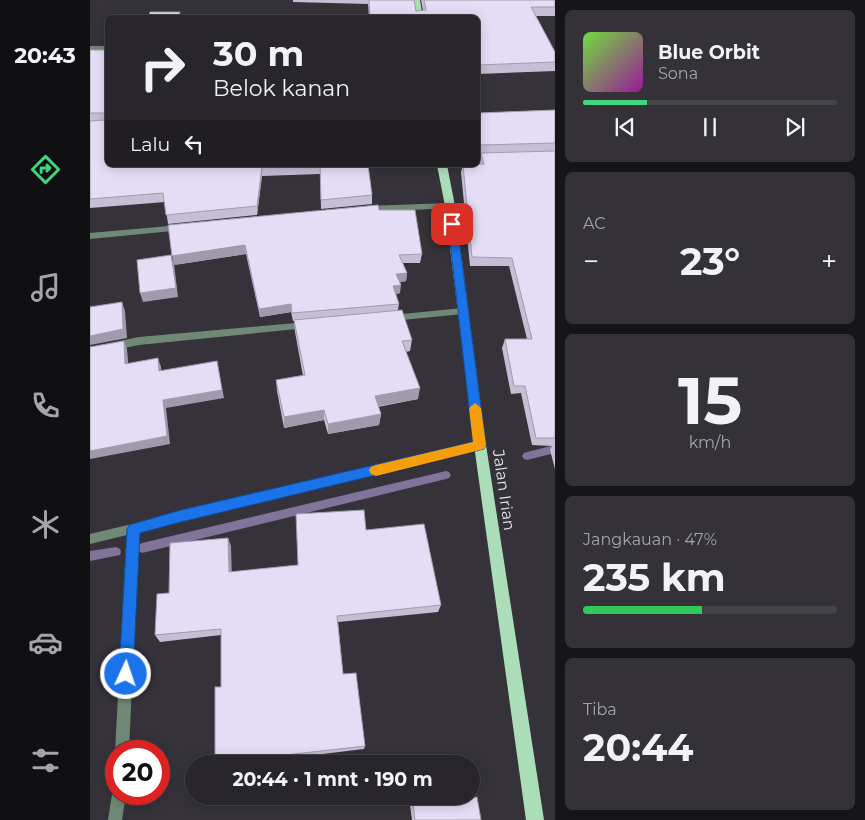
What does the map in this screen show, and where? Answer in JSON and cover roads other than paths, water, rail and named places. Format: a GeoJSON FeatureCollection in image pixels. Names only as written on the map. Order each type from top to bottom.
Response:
{"type":"FeatureCollection","features":[{"type":"Feature","properties":{"kind":"main road"},"geometry":{"type":"LineString","coordinates":[[416,0],[418,15]]}},
{"type":"Feature","properties":{"kind":"main road","name":"Jalan Irian"},"geometry":{"type":"LineString","coordinates":[[442,167],[450,206],[480,445],[535,820]]}},
{"type":"Feature","properties":{"kind":"street"},"geometry":{"type":"LineString","coordinates":[[90,48],[105,48]]}},
{"type":"Feature","properties":{"kind":"street"},"geometry":{"type":"LineString","coordinates":[[360,210],[450,206]]}},
{"type":"Feature","properties":{"kind":"street"},"geometry":{"type":"LineString","coordinates":[[90,236],[190,226]]}},
{"type":"Feature","properties":{"kind":"street"},"geometry":{"type":"LineString","coordinates":[[384,318],[463,311]]}},
{"type":"Feature","properties":{"kind":"street"},"geometry":{"type":"LineString","coordinates":[[90,351],[139,341],[314,325]]}},
{"type":"Feature","properties":{"kind":"street"},"geometry":{"type":"LineString","coordinates":[[90,539],[480,445]]}},
{"type":"Feature","properties":{"kind":"street"},"geometry":{"type":"LineString","coordinates":[[123,740],[133,529]]}},
{"type":"Feature","properties":{"kind":"street"},"geometry":{"type":"LineString","coordinates":[[115,820],[117,805]]}},
{"type":"Feature","properties":{"kind":"waterway"},"geometry":{"type":"LineString","coordinates":[[527,456],[555,449]]}},
{"type":"Feature","properties":{"kind":"waterway"},"geometry":{"type":"LineString","coordinates":[[142,548],[446,475]]}},
{"type":"Feature","properties":{"kind":"waterway"},"geometry":{"type":"LineString","coordinates":[[90,556],[116,552]]}}]}
